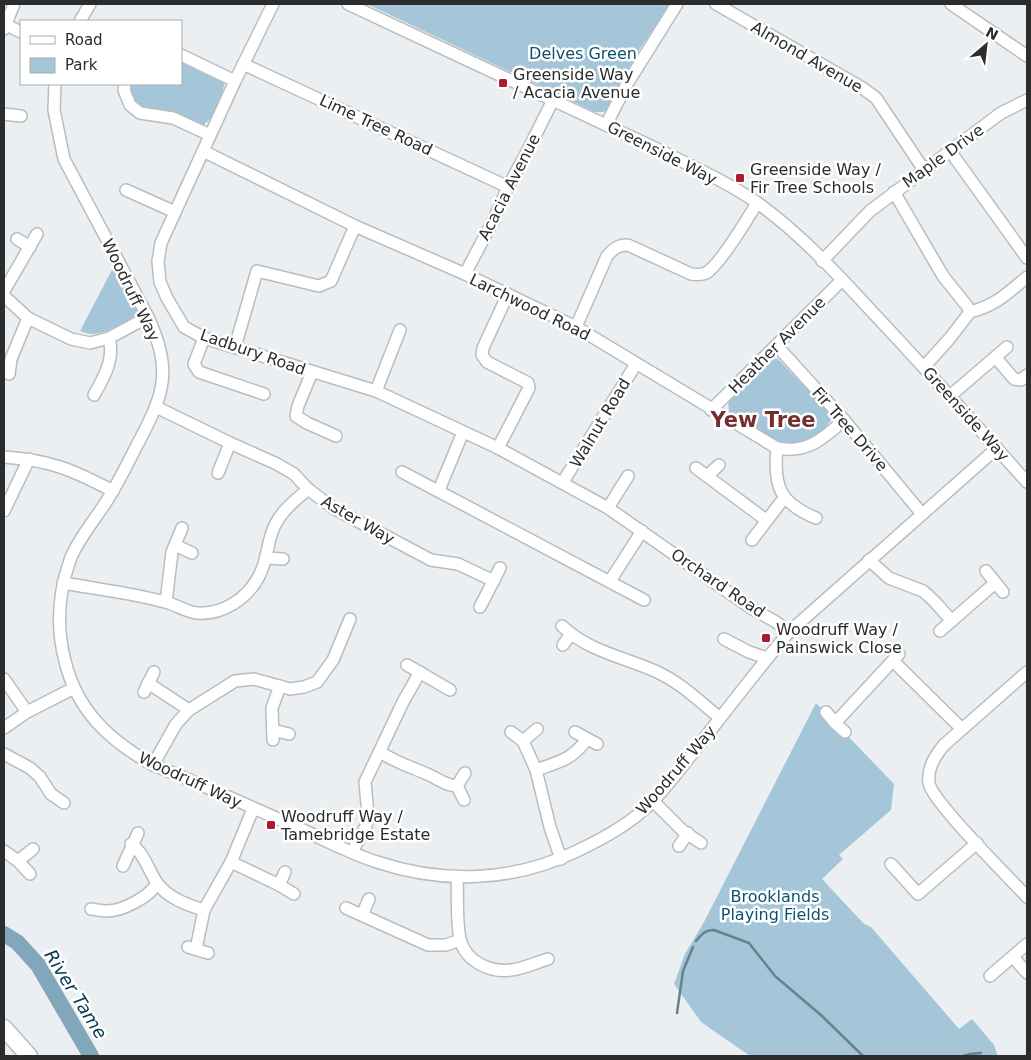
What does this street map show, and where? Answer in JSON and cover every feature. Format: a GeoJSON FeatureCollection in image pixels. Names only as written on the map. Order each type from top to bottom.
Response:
{"type":"FeatureCollection","features":[{"type":"Feature","properties":{"kind":"highway"},"geometry":{"type":"LineString","coordinates":[[4,1028],[29,1056]]}},
{"type":"Feature","properties":{"kind":"street"},"geometry":{"type":"LineString","coordinates":[[14,4],[5,27],[20,32]]}},
{"type":"Feature","properties":{"kind":"street"},"geometry":{"type":"LineString","coordinates":[[81,20],[90,4]]}},
{"type":"Feature","properties":{"kind":"street","name":"Ladbury Road"},"geometry":{"type":"LineString","coordinates":[[273,4],[235,81],[161,243],[158,261],[160,282],[166,298],[184,327],[204,338],[376,391],[498,448],[563,482]]}},
{"type":"Feature","properties":{"kind":"street","name":"Greenside Way"},"geometry":{"type":"LineString","coordinates":[[348,4],[702,171],[757,203],[792,230],[842,280],[924,367],[1027,482]]}},
{"type":"Feature","properties":{"kind":"street"},"geometry":{"type":"LineString","coordinates":[[606,125],[631,77],[677,4]]}},
{"type":"Feature","properties":{"kind":"street","name":"Almond Avenue"},"geometry":{"type":"LineString","coordinates":[[716,4],[876,98],[924,170]]}},
{"type":"Feature","properties":{"kind":"street"},"geometry":{"type":"LineString","coordinates":[[952,4],[1027,56]]}},
{"type":"Feature","properties":{"kind":"street"},"geometry":{"type":"LineString","coordinates":[[182,55],[235,81]]}},
{"type":"Feature","properties":{"kind":"street","name":"Lime Tree Road"},"geometry":{"type":"LineString","coordinates":[[243,64],[508,187]]}},
{"type":"Feature","properties":{"kind":"street","name":"Woodruff Way"},"geometry":{"type":"LineString","coordinates":[[55,85],[54,110],[64,158],[148,317],[158,339],[163,360],[162,385],[156,407],[113,491],[71,559],[63,583],[58,625],[62,650],[74,688],[82,703],[102,730],[129,751],[153,765],[376,862],[434,876],[497,875],[532,869],[560,859],[595,842],[623,826],[653,801],[789,632]]}},
{"type":"Feature","properties":{"kind":"street"},"geometry":{"type":"LineString","coordinates":[[125,85],[124,90],[130,105],[140,113],[173,118],[210,135]]}},
{"type":"Feature","properties":{"kind":"street","name":"Acacia Avenue"},"geometry":{"type":"LineString","coordinates":[[465,274],[553,100]]}},
{"type":"Feature","properties":{"kind":"street","name":"Maple Drive"},"geometry":{"type":"LineString","coordinates":[[822,261],[870,210],[1001,114],[1027,100]]}},
{"type":"Feature","properties":{"kind":"street"},"geometry":{"type":"LineString","coordinates":[[4,114],[21,116]]}},
{"type":"Feature","properties":{"kind":"street","name":"Larchwood Road"},"geometry":{"type":"LineString","coordinates":[[203,151],[355,226],[465,274],[576,327],[777,448]]}},
{"type":"Feature","properties":{"kind":"street"},"geometry":{"type":"LineString","coordinates":[[950,151],[1027,258]]}},
{"type":"Feature","properties":{"kind":"street"},"geometry":{"type":"LineString","coordinates":[[126,190],[176,212]]}},
{"type":"Feature","properties":{"kind":"street"},"geometry":{"type":"LineString","coordinates":[[894,192],[943,276],[968,306],[970,312]]}},
{"type":"Feature","properties":{"kind":"street"},"geometry":{"type":"LineString","coordinates":[[576,327],[607,256],[614,248],[628,245],[690,274],[700,275],[712,268],[742,229],[757,203]]}},
{"type":"Feature","properties":{"kind":"street"},"geometry":{"type":"LineString","coordinates":[[235,347],[257,271],[319,286],[331,281],[355,226]]}},
{"type":"Feature","properties":{"kind":"street"},"geometry":{"type":"LineString","coordinates":[[4,291],[37,234]]}},
{"type":"Feature","properties":{"kind":"street"},"geometry":{"type":"LineString","coordinates":[[17,239],[30,247]]}},
{"type":"Feature","properties":{"kind":"street"},"geometry":{"type":"LineString","coordinates":[[924,367],[970,312],[985,308],[994,303],[1027,277]]}},
{"type":"Feature","properties":{"kind":"street","name":"Heather Avenue"},"geometry":{"type":"LineString","coordinates":[[711,410],[842,280]]}},
{"type":"Feature","properties":{"kind":"street"},"geometry":{"type":"LineString","coordinates":[[498,448],[529,388],[528,383],[487,362],[482,355],[482,348],[508,294]]}},
{"type":"Feature","properties":{"kind":"street"},"geometry":{"type":"LineString","coordinates":[[4,296],[28,318],[71,339],[90,343],[109,338],[148,317]]}},
{"type":"Feature","properties":{"kind":"street"},"geometry":{"type":"LineString","coordinates":[[9,374],[8,359],[28,318]]}},
{"type":"Feature","properties":{"kind":"street"},"geometry":{"type":"LineString","coordinates":[[376,391],[400,330]]}},
{"type":"Feature","properties":{"kind":"street"},"geometry":{"type":"LineString","coordinates":[[94,395],[109,375],[112,347],[109,338]]}},
{"type":"Feature","properties":{"kind":"street"},"geometry":{"type":"LineString","coordinates":[[204,338],[194,364],[199,372],[264,394]]}},
{"type":"Feature","properties":{"kind":"street","name":"Fir Tree Drive"},"geometry":{"type":"LineString","coordinates":[[777,346],[844,420],[922,514]]}},
{"type":"Feature","properties":{"kind":"street"},"geometry":{"type":"LineString","coordinates":[[950,396],[1008,347]]}},
{"type":"Feature","properties":{"kind":"street"},"geometry":{"type":"LineString","coordinates":[[996,358],[1014,379],[1022,380],[1027,375]]}},
{"type":"Feature","properties":{"kind":"street","name":"Walnut Road"},"geometry":{"type":"LineString","coordinates":[[563,482],[636,364]]}},
{"type":"Feature","properties":{"kind":"street"},"geometry":{"type":"LineString","coordinates":[[312,372],[298,406],[296,416],[336,436]]}},
{"type":"Feature","properties":{"kind":"street","name":"Aster Way"},"geometry":{"type":"LineString","coordinates":[[156,407],[277,464],[294,474],[308,489],[333,508],[431,560],[458,564],[494,581]]}},
{"type":"Feature","properties":{"kind":"street"},"geometry":{"type":"LineString","coordinates":[[816,518],[795,507],[784,498],[778,485],[776,469],[777,448],[793,449],[813,445],[844,420]]}},
{"type":"Feature","properties":{"kind":"street"},"geometry":{"type":"LineString","coordinates":[[439,490],[462,432]]}},
{"type":"Feature","properties":{"kind":"street"},"geometry":{"type":"LineString","coordinates":[[218,473],[230,443]]}},
{"type":"Feature","properties":{"kind":"street"},"geometry":{"type":"LineString","coordinates":[[789,632],[997,448]]}},
{"type":"Feature","properties":{"kind":"street"},"geometry":{"type":"LineString","coordinates":[[4,456],[29,459],[66,468],[80,473],[113,491]]}},
{"type":"Feature","properties":{"kind":"street"},"geometry":{"type":"LineString","coordinates":[[4,511],[29,459]]}},
{"type":"Feature","properties":{"kind":"street"},"geometry":{"type":"LineString","coordinates":[[707,476],[719,465]]}},
{"type":"Feature","properties":{"kind":"street"},"geometry":{"type":"LineString","coordinates":[[696,468],[766,520]]}},
{"type":"Feature","properties":{"kind":"street"},"geometry":{"type":"LineString","coordinates":[[402,472],[644,600]]}},
{"type":"Feature","properties":{"kind":"street"},"geometry":{"type":"LineString","coordinates":[[608,508],[628,476]]}},
{"type":"Feature","properties":{"kind":"street","name":"Orchard Road"},"geometry":{"type":"LineString","coordinates":[[563,482],[608,508],[751,608],[776,622],[789,632]]}},
{"type":"Feature","properties":{"kind":"street"},"geometry":{"type":"LineString","coordinates":[[63,583],[166,602],[197,613],[214,611],[230,605],[245,597],[255,585],[267,558],[274,526],[289,505],[308,489]]}},
{"type":"Feature","properties":{"kind":"street"},"geometry":{"type":"LineString","coordinates":[[752,540],[784,498]]}},
{"type":"Feature","properties":{"kind":"street"},"geometry":{"type":"LineString","coordinates":[[166,602],[169,569],[175,545],[182,528]]}},
{"type":"Feature","properties":{"kind":"street"},"geometry":{"type":"LineString","coordinates":[[610,581],[642,531]]}},
{"type":"Feature","properties":{"kind":"street"},"geometry":{"type":"LineString","coordinates":[[175,545],[192,553]]}},
{"type":"Feature","properties":{"kind":"street"},"geometry":{"type":"LineString","coordinates":[[267,558],[283,559]]}},
{"type":"Feature","properties":{"kind":"street"},"geometry":{"type":"LineString","coordinates":[[869,560],[889,578],[923,592],[934,600],[952,621]]}},
{"type":"Feature","properties":{"kind":"street"},"geometry":{"type":"LineString","coordinates":[[480,607],[500,568]]}},
{"type":"Feature","properties":{"kind":"street"},"geometry":{"type":"LineString","coordinates":[[986,571],[1003,592]]}},
{"type":"Feature","properties":{"kind":"street"},"geometry":{"type":"LineString","coordinates":[[940,631],[995,583]]}},
{"type":"Feature","properties":{"kind":"street"},"geometry":{"type":"LineString","coordinates":[[153,765],[176,724],[189,710],[235,681],[254,679],[290,689],[304,687],[317,682],[332,660],[350,619]]}},
{"type":"Feature","properties":{"kind":"street"},"geometry":{"type":"LineString","coordinates":[[563,645],[566,630],[596,650],[655,671],[678,683],[720,718]]}},
{"type":"Feature","properties":{"kind":"street"},"geometry":{"type":"LineString","coordinates":[[331,633],[342,638]]}},
{"type":"Feature","properties":{"kind":"street"},"geometry":{"type":"LineString","coordinates":[[724,639],[749,652],[767,658]]}},
{"type":"Feature","properties":{"kind":"street"},"geometry":{"type":"LineString","coordinates":[[835,723],[896,658],[962,728]]}},
{"type":"Feature","properties":{"kind":"street"},"geometry":{"type":"LineString","coordinates":[[407,665],[450,690]]}},
{"type":"Feature","properties":{"kind":"street"},"geometry":{"type":"LineString","coordinates":[[154,672],[146,688],[189,710]]}},
{"type":"Feature","properties":{"kind":"street"},"geometry":{"type":"LineString","coordinates":[[352,852],[366,826],[368,815],[365,782],[403,702],[420,672]]}},
{"type":"Feature","properties":{"kind":"street"},"geometry":{"type":"LineString","coordinates":[[1027,672],[962,728],[936,755],[930,768],[929,784],[945,808],[1027,897]]}},
{"type":"Feature","properties":{"kind":"street"},"geometry":{"type":"LineString","coordinates":[[4,679],[27,712]]}},
{"type":"Feature","properties":{"kind":"street"},"geometry":{"type":"LineString","coordinates":[[280,686],[272,708],[273,735],[290,734]]}},
{"type":"Feature","properties":{"kind":"street"},"geometry":{"type":"LineString","coordinates":[[4,728],[27,712],[74,688]]}},
{"type":"Feature","properties":{"kind":"street"},"geometry":{"type":"LineString","coordinates":[[826,712],[845,732]]}},
{"type":"Feature","properties":{"kind":"street"},"geometry":{"type":"LineString","coordinates":[[524,740],[538,729]]}},
{"type":"Feature","properties":{"kind":"street"},"geometry":{"type":"LineString","coordinates":[[510,732],[524,740],[536,770],[560,859]]}},
{"type":"Feature","properties":{"kind":"street"},"geometry":{"type":"LineString","coordinates":[[536,770],[570,756],[592,741],[575,732]]}},
{"type":"Feature","properties":{"kind":"street"},"geometry":{"type":"LineString","coordinates":[[380,752],[450,786],[456,786]]}},
{"type":"Feature","properties":{"kind":"street"},"geometry":{"type":"LineString","coordinates":[[4,754],[40,777],[48,798],[64,803]]}},
{"type":"Feature","properties":{"kind":"street"},"geometry":{"type":"LineString","coordinates":[[456,786],[465,773]]}},
{"type":"Feature","properties":{"kind":"street"},"geometry":{"type":"LineString","coordinates":[[456,786],[464,800]]}},
{"type":"Feature","properties":{"kind":"street"},"geometry":{"type":"LineString","coordinates":[[653,801],[667,816],[701,843]]}},
{"type":"Feature","properties":{"kind":"street"},"geometry":{"type":"LineString","coordinates":[[208,953],[192,948],[204,910],[230,862],[253,808]]}},
{"type":"Feature","properties":{"kind":"street"},"geometry":{"type":"LineString","coordinates":[[123,866],[131,844],[138,833]]}},
{"type":"Feature","properties":{"kind":"street"},"geometry":{"type":"LineString","coordinates":[[679,846],[688,833]]}},
{"type":"Feature","properties":{"kind":"street"},"geometry":{"type":"LineString","coordinates":[[890,864],[918,894],[977,843]]}},
{"type":"Feature","properties":{"kind":"street"},"geometry":{"type":"LineString","coordinates":[[131,844],[136,847],[146,860],[157,883],[166,892],[186,905],[204,910]]}},
{"type":"Feature","properties":{"kind":"street"},"geometry":{"type":"LineString","coordinates":[[18,861],[33,850]]}},
{"type":"Feature","properties":{"kind":"street"},"geometry":{"type":"LineString","coordinates":[[4,851],[18,861],[30,874]]}},
{"type":"Feature","properties":{"kind":"street"},"geometry":{"type":"LineString","coordinates":[[230,862],[294,894]]}},
{"type":"Feature","properties":{"kind":"street"},"geometry":{"type":"LineString","coordinates":[[279,885],[285,872]]}},
{"type":"Feature","properties":{"kind":"street"},"geometry":{"type":"LineString","coordinates":[[457,877],[460,940],[471,958],[482,966],[495,970],[512,970],[530,960],[548,959]]}},
{"type":"Feature","properties":{"kind":"street"},"geometry":{"type":"LineString","coordinates":[[92,909],[108,912],[128,906],[155,888],[157,883]]}},
{"type":"Feature","properties":{"kind":"street"},"geometry":{"type":"LineString","coordinates":[[362,915],[369,899]]}},
{"type":"Feature","properties":{"kind":"street"},"geometry":{"type":"LineString","coordinates":[[346,908],[428,945],[446,945],[460,940]]}},
{"type":"Feature","properties":{"kind":"street"},"geometry":{"type":"LineString","coordinates":[[107,924],[108,912]]}},
{"type":"Feature","properties":{"kind":"street"},"geometry":{"type":"LineString","coordinates":[[990,976],[1027,944]]}},
{"type":"Feature","properties":{"kind":"street"},"geometry":{"type":"LineString","coordinates":[[1013,957],[1027,973]]}},
{"type":"Feature","properties":{"kind":"green space","name":"Delves Green"},"geometry":{"type":"Polygon","coordinates":[[[367,4],[671,4],[639,50],[611,106],[604,112],[595,112],[367,4]]]}},
{"type":"Feature","properties":{"kind":"green space"},"geometry":{"type":"Polygon","coordinates":[[[182,61],[218,80],[221,79],[224,83],[219,105],[205,125],[193,124],[191,120],[174,113],[141,110],[131,99],[128,85],[182,85],[182,61]]]}},
{"type":"Feature","properties":{"kind":"green space"},"geometry":{"type":"Polygon","coordinates":[[[114,266],[138,310],[131,319],[111,330],[92,334],[80,331],[114,266]]]}},
{"type":"Feature","properties":{"kind":"green space"},"geometry":{"type":"Polygon","coordinates":[[[771,358],[778,359],[830,413],[831,420],[820,433],[799,444],[783,444],[769,439],[729,411],[728,402],[734,394],[771,358]]]}},
{"type":"Feature","properties":{"kind":"green space","name":"Brooklands Playing Fields"},"geometry":{"type":"Polygon","coordinates":[[[816,703],[894,784],[891,810],[839,855],[843,859],[822,879],[864,924],[871,927],[959,1029],[972,1019],[994,1045],[998,1056],[750,1056],[701,1022],[674,984],[685,954],[704,922],[816,703]]]}},
{"type":"Feature","properties":{"kind":"waterway"},"geometry":{"type":"LineString","coordinates":[[696,941],[704,933],[714,930],[749,943],[775,976],[822,1016],[863,1056]]}},
{"type":"Feature","properties":{"kind":"waterway","name":"River Tame"},"geometry":{"type":"LineString","coordinates":[[4,934],[17,942],[38,965],[91,1056]]}},
{"type":"Feature","properties":{"kind":"waterway"},"geometry":{"type":"LineString","coordinates":[[677,1013],[683,971],[693,947]]}},
{"type":"Feature","properties":{"kind":"waterway"},"geometry":{"type":"LineString","coordinates":[[963,1056],[981,1053]]}},
{"type":"Feature","properties":{"kind":"place","name":"Greenside Way / Acacia Avenue"},"geometry":{"type":"Point","coordinates":[503,83]}},
{"type":"Feature","properties":{"kind":"place","name":"Greenside Way / Fir Tree Schools"},"geometry":{"type":"Point","coordinates":[740,178]}},
{"type":"Feature","properties":{"kind":"place","name":"Woodruff Way / Painswick Close"},"geometry":{"type":"Point","coordinates":[766,638]}},
{"type":"Feature","properties":{"kind":"place","name":"Woodruff Way / Tamebridge Estate"},"geometry":{"type":"Point","coordinates":[271,825]}},
{"type":"Feature","properties":{"kind":"district","name":"Yew Tree"},"geometry":{"type":"Point","coordinates":[763,420]}}]}
